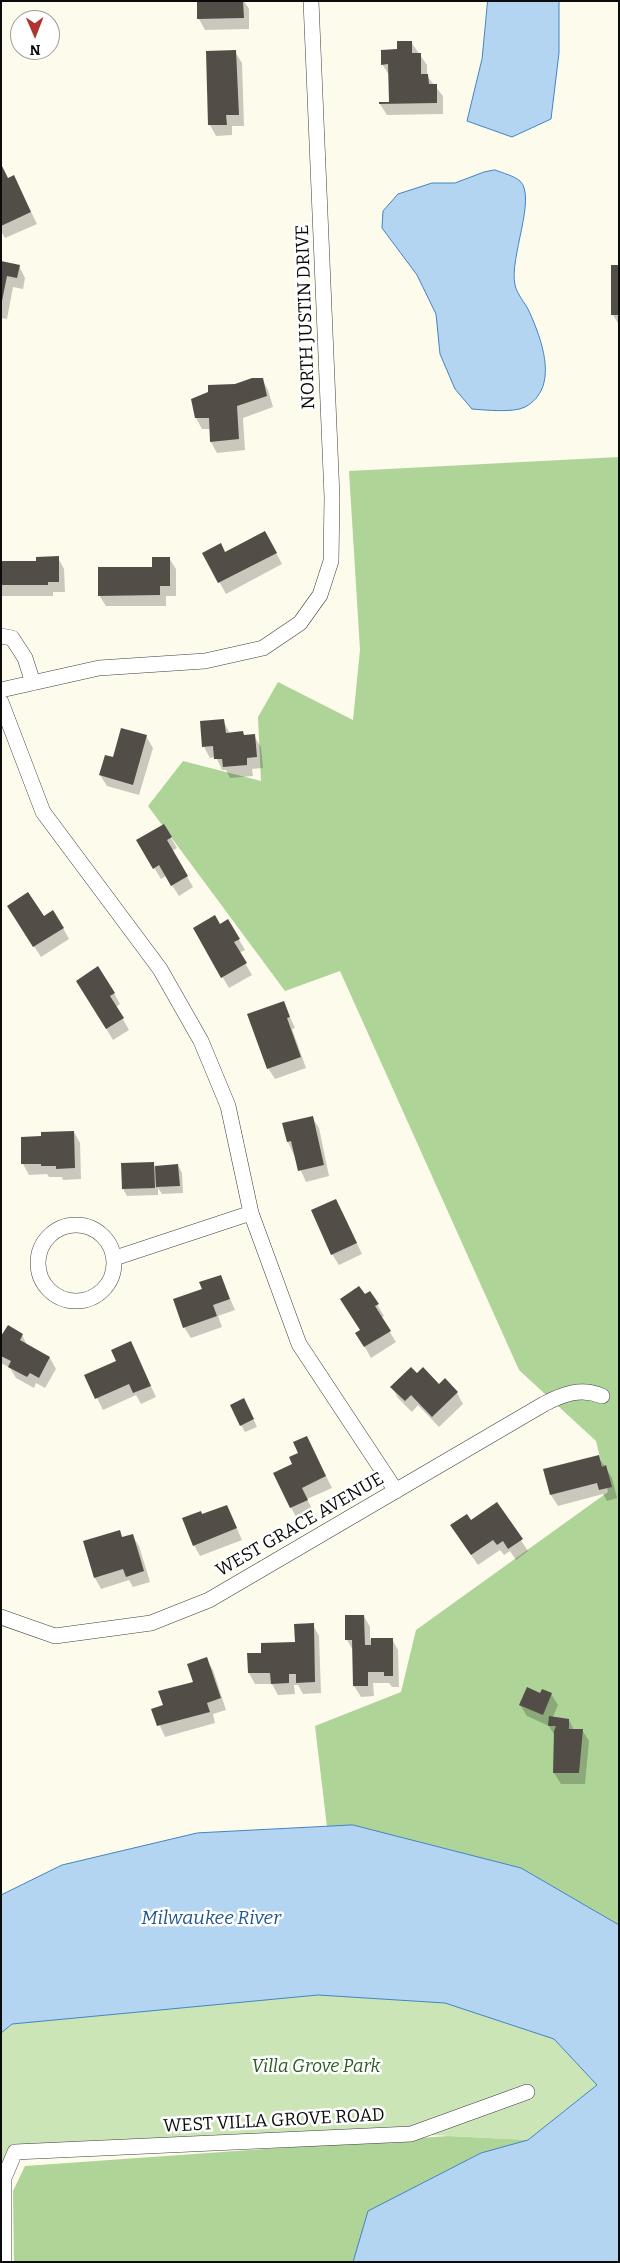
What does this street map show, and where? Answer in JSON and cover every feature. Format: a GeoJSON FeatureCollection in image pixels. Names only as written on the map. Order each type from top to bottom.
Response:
{"type":"FeatureCollection","features":[{"type":"Feature","properties":{"kind":"street","name":"NORTH JUSTIN DRIVE"},"geometry":{"type":"LineString","coordinates":[[33,683],[99,668],[205,661],[263,648],[300,623],[320,595],[331,561],[332,497],[311,1]]}},
{"type":"Feature","properties":{"kind":"street"},"geometry":{"type":"LineString","coordinates":[[1,636],[12,638],[25,658],[33,683],[1,690]]}},
{"type":"Feature","properties":{"kind":"street"},"geometry":{"type":"LineString","coordinates":[[1,702],[43,812],[160,969],[201,1041],[228,1106],[251,1212],[299,1344],[396,1491]]}},
{"type":"Feature","properties":{"kind":"street"},"geometry":{"type":"LineString","coordinates":[[115,1258],[251,1212]]}},
{"type":"Feature","properties":{"kind":"street"},"geometry":{"type":"LineString","coordinates":[[81,1224],[94,1228],[104,1235],[111,1246],[115,1258],[114,1271],[106,1287],[90,1299],[78,1301],[59,1297],[45,1285],[39,1273],[40,1248],[47,1237],[62,1227],[81,1224]]}},
{"type":"Feature","properties":{"kind":"street","name":"WEST GRACE AVENUE"},"geometry":{"type":"LineString","coordinates":[[1,1617],[56,1636],[151,1623],[209,1600],[550,1400],[580,1391],[602,1396]]}},
{"type":"Feature","properties":{"kind":"street","name":"WEST VILLA GROVE ROAD"},"geometry":{"type":"LineString","coordinates":[[4,2262],[4,2178],[15,2152],[411,2134],[527,2092]]}},
{"type":"Feature","properties":{"kind":"green space"},"geometry":{"type":"Polygon","coordinates":[[[619,457],[619,1925],[521,1868],[353,1825],[327,1827],[315,1726],[401,1692],[416,1630],[608,1492],[596,1441],[519,1370],[340,971],[285,991],[148,806],[183,761],[261,781],[258,717],[278,682],[353,720],[360,650],[349,471],[619,457]]]}},
{"type":"Feature","properties":{"kind":"green space","name":"Villa Grove Park"},"geometry":{"type":"Polygon","coordinates":[[[318,1995],[445,2003],[554,2039],[597,2085],[528,2140],[411,2134],[15,2152],[4,2178],[1,2262],[1,2033],[12,2024],[318,1995]]]}},
{"type":"Feature","properties":{"kind":"green space"},"geometry":{"type":"Polygon","coordinates":[[[448,2136],[528,2140],[481,2153],[369,2211],[353,2262],[14,2262],[13,2191],[25,2166],[448,2136]]]}},
{"type":"Feature","properties":{"kind":"water"},"geometry":{"type":"Polygon","coordinates":[[[488,1],[559,1],[559,53],[551,119],[512,137],[467,121],[482,59],[488,1]]]}},
{"type":"Feature","properties":{"kind":"water"},"geometry":{"type":"Polygon","coordinates":[[[495,170],[518,179],[524,189],[526,200],[514,273],[515,285],[517,292],[529,311],[539,336],[545,363],[545,376],[542,388],[536,399],[525,407],[507,411],[472,409],[455,389],[440,354],[436,314],[417,275],[382,228],[383,211],[398,194],[432,183],[455,183],[495,170]]]}},
{"type":"Feature","properties":{"kind":"water","name":"Milwaukee River"},"geometry":{"type":"Polygon","coordinates":[[[353,1825],[521,1868],[619,1925],[619,2262],[353,2262],[368,2211],[481,2153],[528,2140],[597,2085],[554,2039],[445,2003],[318,1995],[12,2024],[1,2033],[1,1895],[62,1865],[197,1833],[353,1825]]]}},
{"type":"Feature","properties":{"kind":"building"},"geometry":{"type":"Polygon","coordinates":[[[197,1],[243,1],[244,18],[197,19],[197,1]]]}},
{"type":"Feature","properties":{"kind":"building"},"geometry":{"type":"Polygon","coordinates":[[[397,41],[412,41],[412,53],[421,53],[421,74],[428,74],[429,84],[437,84],[437,103],[379,104],[379,102],[389,102],[388,64],[381,65],[381,50],[397,49],[397,41]]]}},
{"type":"Feature","properties":{"kind":"building"},"geometry":{"type":"Polygon","coordinates":[[[236,50],[239,115],[226,115],[227,125],[208,125],[206,51],[236,50]]]}},
{"type":"Feature","properties":{"kind":"building"},"geometry":{"type":"Polygon","coordinates":[[[1,164],[8,178],[14,175],[31,212],[1,226],[1,164]]]}},
{"type":"Feature","properties":{"kind":"building"},"geometry":{"type":"Polygon","coordinates":[[[1,261],[20,265],[17,278],[7,276],[2,301],[1,261]]]}},
{"type":"Feature","properties":{"kind":"building"},"geometry":{"type":"Polygon","coordinates":[[[611,265],[619,265],[619,315],[611,315],[611,265]]]}},
{"type":"Feature","properties":{"kind":"building"},"geometry":{"type":"Polygon","coordinates":[[[252,378],[263,378],[267,396],[237,406],[239,439],[210,442],[209,418],[195,418],[191,399],[208,392],[208,385],[235,384],[252,378]]]}},
{"type":"Feature","properties":{"kind":"building"},"geometry":{"type":"Polygon","coordinates":[[[265,531],[277,553],[218,583],[202,553],[221,543],[225,552],[265,531]]]}},
{"type":"Feature","properties":{"kind":"building"},"geometry":{"type":"Polygon","coordinates":[[[59,556],[59,582],[48,582],[48,585],[1,585],[1,561],[36,561],[36,557],[59,556]]]}},
{"type":"Feature","properties":{"kind":"building"},"geometry":{"type":"Polygon","coordinates":[[[152,557],[170,557],[170,586],[160,586],[160,595],[98,596],[98,567],[152,567],[152,557]]]}},
{"type":"Feature","properties":{"kind":"building"},"geometry":{"type":"Polygon","coordinates":[[[224,719],[226,733],[243,731],[244,735],[255,734],[257,757],[247,758],[247,765],[223,767],[222,759],[214,759],[213,746],[202,747],[200,721],[224,719]]]}},
{"type":"Feature","properties":{"kind":"building"},"geometry":{"type":"Polygon","coordinates":[[[121,728],[147,735],[133,785],[99,775],[105,755],[113,757],[121,728]]]}},
{"type":"Feature","properties":{"kind":"building"},"geometry":{"type":"Polygon","coordinates":[[[164,824],[172,837],[167,840],[188,876],[171,886],[159,865],[153,869],[136,840],[164,824]]]}},
{"type":"Feature","properties":{"kind":"building"},"geometry":{"type":"Polygon","coordinates":[[[28,892],[44,916],[53,910],[64,928],[33,947],[7,906],[28,892]]]}},
{"type":"Feature","properties":{"kind":"building"},"geometry":{"type":"Polygon","coordinates":[[[215,915],[220,924],[228,919],[240,939],[234,942],[247,963],[221,978],[193,928],[215,915]]]}},
{"type":"Feature","properties":{"kind":"building"},"geometry":{"type":"Polygon","coordinates":[[[98,966],[115,993],[110,996],[124,1018],[106,1029],[76,981],[98,966]]]}},
{"type":"Feature","properties":{"kind":"building"},"geometry":{"type":"Polygon","coordinates":[[[284,1001],[290,1017],[287,1018],[301,1057],[267,1069],[247,1014],[284,1001]]]}},
{"type":"Feature","properties":{"kind":"building"},"geometry":{"type":"Polygon","coordinates":[[[313,1116],[324,1165],[298,1171],[291,1141],[287,1142],[282,1123],[313,1116]]]}},
{"type":"Feature","properties":{"kind":"building"},"geometry":{"type":"Polygon","coordinates":[[[74,1131],[75,1168],[56,1169],[56,1166],[21,1164],[21,1137],[41,1136],[41,1132],[74,1131]]]}},
{"type":"Feature","properties":{"kind":"building"},"geometry":{"type":"Polygon","coordinates":[[[154,1162],[155,1188],[122,1189],[121,1163],[154,1162]]]}},
{"type":"Feature","properties":{"kind":"building"},"geometry":{"type":"Polygon","coordinates":[[[178,1164],[180,1186],[156,1187],[155,1166],[178,1164]]]}},
{"type":"Feature","properties":{"kind":"building"},"geometry":{"type":"Polygon","coordinates":[[[336,1199],[357,1243],[331,1255],[311,1210],[336,1199]]]}},
{"type":"Feature","properties":{"kind":"building"},"geometry":{"type":"Polygon","coordinates":[[[221,1275],[230,1299],[213,1305],[217,1316],[183,1328],[173,1299],[202,1289],[199,1282],[221,1275]]]}},
{"type":"Feature","properties":{"kind":"building"},"geometry":{"type":"Polygon","coordinates":[[[359,1286],[365,1294],[370,1291],[379,1304],[375,1306],[391,1331],[364,1347],[355,1333],[360,1330],[340,1299],[359,1286]]]}},
{"type":"Feature","properties":{"kind":"building"},"geometry":{"type":"Polygon","coordinates":[[[8,1325],[23,1334],[20,1340],[50,1357],[39,1378],[30,1373],[27,1377],[8,1367],[11,1361],[1,1356],[1,1336],[8,1325]]]}},
{"type":"Feature","properties":{"kind":"building"},"geometry":{"type":"Polygon","coordinates":[[[131,1341],[151,1386],[133,1393],[129,1384],[95,1399],[84,1375],[116,1361],[111,1350],[131,1341]]]}},
{"type":"Feature","properties":{"kind":"building"},"geometry":{"type":"Polygon","coordinates":[[[411,1367],[417,1373],[423,1367],[439,1384],[445,1378],[458,1392],[432,1417],[411,1395],[405,1401],[390,1387],[411,1367]]]}},
{"type":"Feature","properties":{"kind":"building"},"geometry":{"type":"Polygon","coordinates":[[[244,1398],[254,1419],[240,1426],[230,1405],[244,1398]]]}},
{"type":"Feature","properties":{"kind":"building"},"geometry":{"type":"Polygon","coordinates":[[[307,1436],[326,1476],[302,1488],[308,1500],[290,1508],[273,1473],[292,1464],[289,1457],[298,1453],[293,1442],[307,1436]]]}},
{"type":"Feature","properties":{"kind":"building"},"geometry":{"type":"Polygon","coordinates":[[[599,1455],[602,1467],[606,1465],[612,1487],[599,1490],[597,1483],[550,1495],[543,1469],[599,1455]]]}},
{"type":"Feature","properties":{"kind":"building"},"geometry":{"type":"Polygon","coordinates":[[[497,1502],[523,1539],[508,1549],[503,1541],[497,1545],[493,1540],[471,1555],[450,1525],[467,1514],[471,1520],[497,1502]]]}},
{"type":"Feature","properties":{"kind":"building"},"geometry":{"type":"Polygon","coordinates":[[[227,1505],[237,1528],[193,1546],[182,1518],[201,1511],[202,1514],[227,1505]]]}},
{"type":"Feature","properties":{"kind":"building"},"geometry":{"type":"Polygon","coordinates":[[[120,1530],[122,1537],[133,1534],[144,1571],[126,1577],[123,1569],[94,1578],[83,1541],[120,1530]]]}},
{"type":"Feature","properties":{"kind":"building"},"geometry":{"type":"Polygon","coordinates":[[[345,1615],[364,1615],[365,1645],[371,1645],[371,1638],[393,1638],[393,1676],[384,1676],[384,1672],[368,1672],[368,1686],[353,1686],[352,1640],[345,1640],[345,1615]]]}},
{"type":"Feature","properties":{"kind":"building"},"geometry":{"type":"Polygon","coordinates":[[[314,1623],[315,1682],[296,1683],[296,1674],[289,1674],[289,1683],[271,1684],[270,1673],[248,1673],[247,1653],[261,1653],[261,1643],[295,1642],[294,1624],[314,1623]]]}},
{"type":"Feature","properties":{"kind":"building"},"geometry":{"type":"Polygon","coordinates":[[[207,1657],[221,1698],[207,1703],[210,1712],[157,1726],[151,1709],[163,1705],[158,1691],[193,1682],[187,1664],[207,1657]]]}},
{"type":"Feature","properties":{"kind":"building"},"geometry":{"type":"Polygon","coordinates":[[[527,1687],[540,1693],[542,1689],[552,1693],[543,1715],[519,1705],[527,1687]]]}},
{"type":"Feature","properties":{"kind":"building"},"geometry":{"type":"Polygon","coordinates":[[[549,1716],[569,1719],[569,1729],[583,1729],[579,1773],[553,1773],[554,1731],[556,1726],[548,1726],[549,1716]]]}}]}
